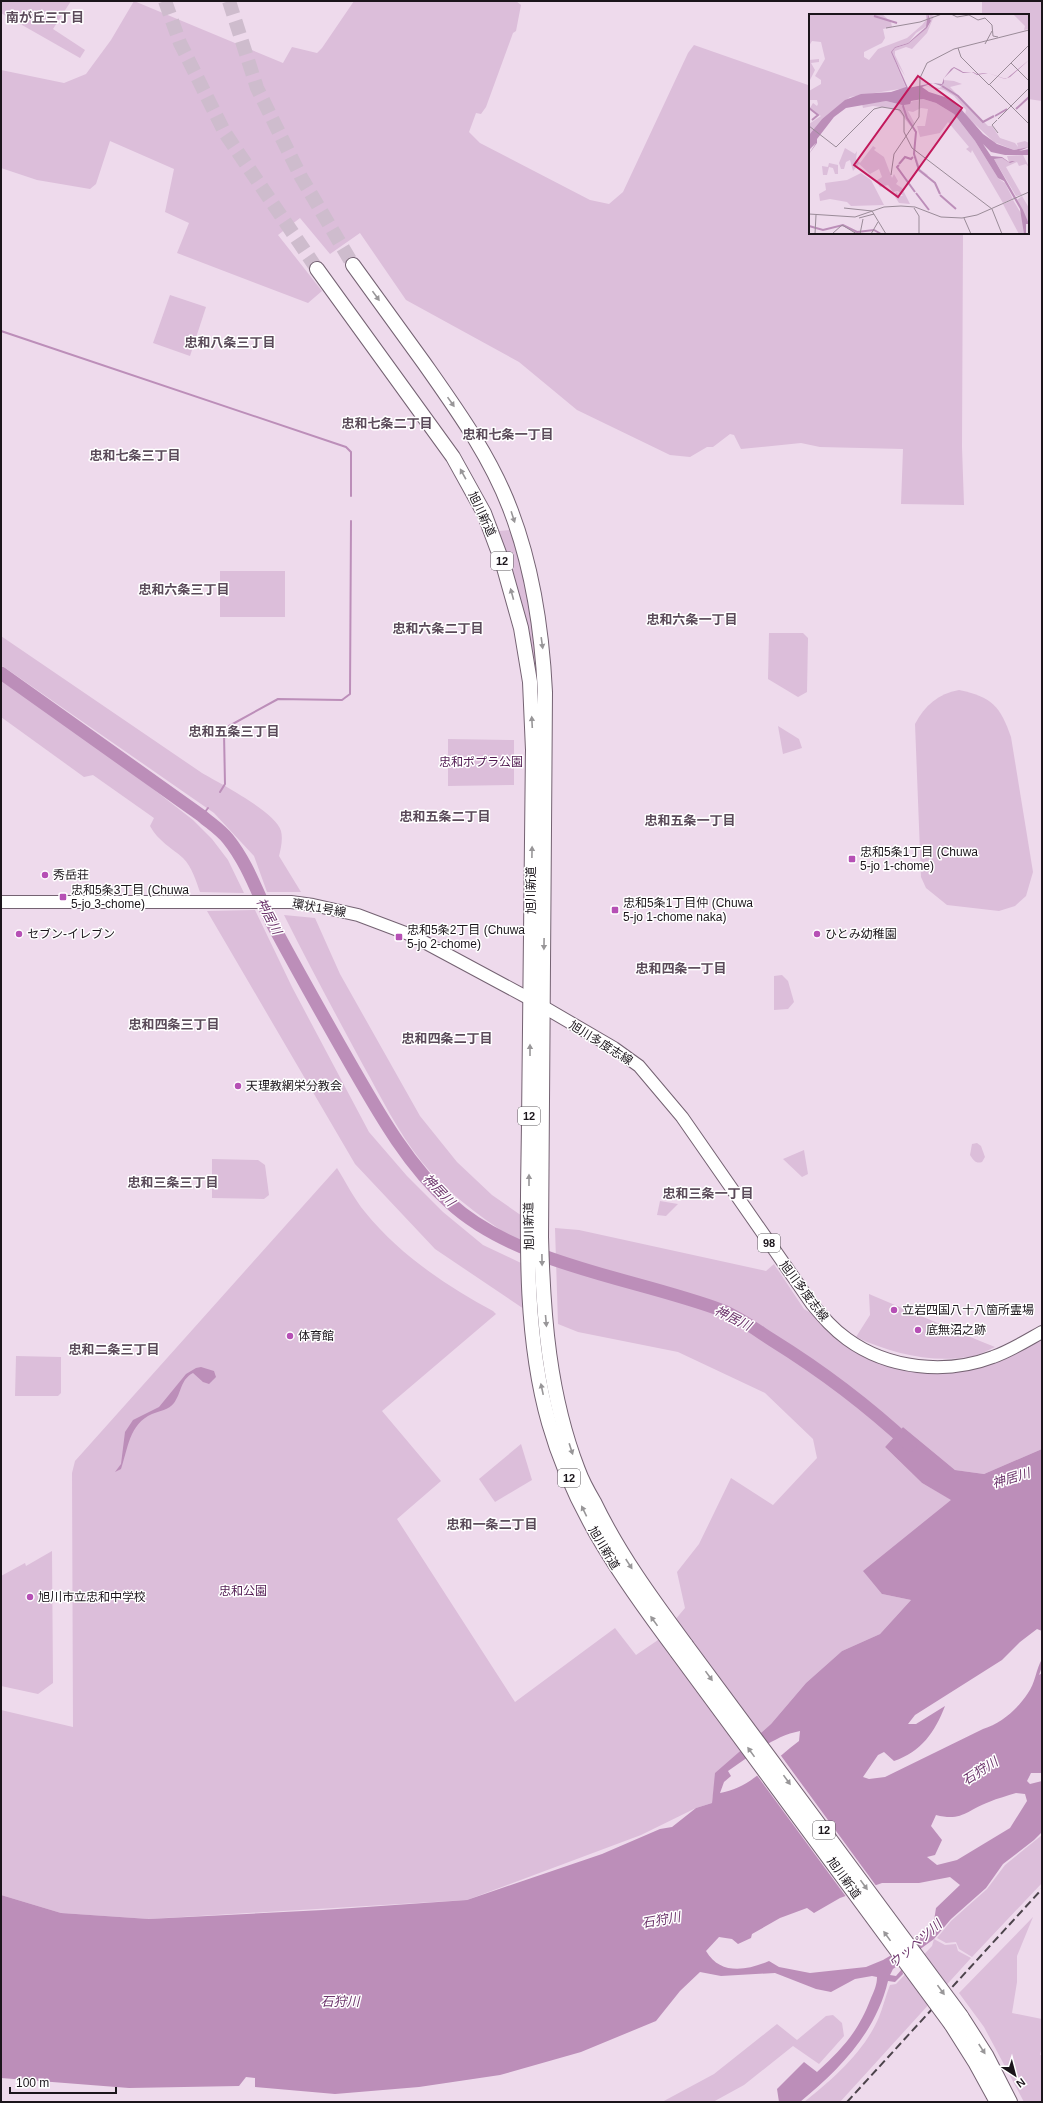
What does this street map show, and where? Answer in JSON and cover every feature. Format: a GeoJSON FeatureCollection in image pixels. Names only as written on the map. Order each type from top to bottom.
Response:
{"type":"FeatureCollection","features":[{"type":"Feature","properties":{"kind":"highway","name":"旭川新道"},"geometry":{"type":"LineString","coordinates":[[353,265],[465,422],[489,463],[504,496],[521,544],[538,614],[543,649],[545,692],[543,1008],[535,1235],[529,1278],[530,1312],[537,1366],[549,1422],[567,1473],[584,1512],[602,1546],[623,1579],[682,1648],[956,2020],[986,2055],[1010,2102]]}},
{"type":"Feature","properties":{"kind":"highway","name":"旭川新道"},"geometry":{"type":"LineString","coordinates":[[317,269],[453,458],[484,513],[503,564],[521,628],[530,682],[533,750],[530,999],[535,1235],[542,1283],[547,1340],[560,1415],[578,1471],[612,1538],[682,1648]]}},
{"type":"Feature","properties":{"kind":"highway","name":"旭川新道"},"geometry":{"type":"LineString","coordinates":[[956,2020],[997,2102]]}},
{"type":"Feature","properties":{"kind":"main road","name":"環状1号線"},"geometry":{"type":"LineString","coordinates":[[1,902],[291,902],[338,910],[386,924],[530,999],[543,1008]]}},
{"type":"Feature","properties":{"kind":"main road","name":"旭川多度志線"},"geometry":{"type":"LineString","coordinates":[[543,1008],[614,1048],[639,1066],[682,1116],[812,1304],[830,1324],[847,1339],[870,1352],[895,1362],[921,1367],[942,1367],[966,1364],[992,1358],[1042,1332]]}},
{"type":"Feature","properties":{"kind":"green space"},"geometry":{"type":"Polygon","coordinates":[[[1,1],[71,1],[53,29],[85,50],[80,58],[1,13],[1,1]]]}},
{"type":"Feature","properties":{"kind":"green space"},"geometry":{"type":"Polygon","coordinates":[[[134,1],[283,63],[292,47],[317,53],[354,1],[516,1],[521,5],[516,31],[513,33],[486,107],[481,114],[476,113],[469,132],[480,143],[590,200],[609,204],[623,192],[688,53],[694,45],[808,85],[809,234],[963,234],[962,447],[964,505],[901,504],[903,449],[820,447],[801,443],[741,449],[734,435],[730,434],[713,447],[707,447],[690,457],[670,455],[577,410],[519,362],[406,300],[360,233],[330,254],[300,218],[278,235],[322,291],[308,303],[177,253],[189,223],[165,212],[174,169],[110,141],[96,184],[90,189],[37,180],[1,168],[1,70],[64,83],[86,74],[111,40],[134,1]]]}},
{"type":"Feature","properties":{"kind":"green space"},"geometry":{"type":"Polygon","coordinates":[[[982,1],[1042,1],[1042,101],[1029,99],[1029,14],[982,14],[982,1]]]}},
{"type":"Feature","properties":{"kind":"green space"},"geometry":{"type":"Polygon","coordinates":[[[170,295],[206,307],[190,356],[153,343],[170,295]]]}},
{"type":"Feature","properties":{"kind":"green space"},"geometry":{"type":"Polygon","coordinates":[[[511,530],[525,577],[540,659],[541,748],[509,561],[499,531],[511,530]]]}},
{"type":"Feature","properties":{"kind":"green space"},"geometry":{"type":"Polygon","coordinates":[[[220,571],[285,571],[285,617],[220,617],[220,571]]]}},
{"type":"Feature","properties":{"kind":"green space"},"geometry":{"type":"Polygon","coordinates":[[[769,633],[803,633],[808,638],[807,692],[798,697],[768,679],[769,633]]]}},
{"type":"Feature","properties":{"kind":"green space"},"geometry":{"type":"Polygon","coordinates":[[[1,636],[202,773],[246,799],[269,815],[277,823],[282,834],[279,856],[301,892],[267,892],[254,856],[214,813],[1,665],[1,636]]]}},
{"type":"Feature","properties":{"kind":"green space"},"geometry":{"type":"Polygon","coordinates":[[[1,680],[130,771],[193,820],[212,839],[228,860],[244,893],[200,892],[189,866],[183,858],[161,840],[153,831],[150,826],[154,818],[93,775],[84,777],[1,717],[1,680]]]}},
{"type":"Feature","properties":{"kind":"green space"},"geometry":{"type":"Polygon","coordinates":[[[959,690],[980,696],[993,704],[1003,718],[1011,737],[1033,872],[1026,896],[1015,906],[999,911],[947,905],[926,888],[921,877],[915,724],[923,711],[933,701],[945,694],[959,690]]]}},
{"type":"Feature","properties":{"kind":"green space"},"geometry":{"type":"Polygon","coordinates":[[[778,726],[799,739],[802,748],[783,754],[778,726]]]}},
{"type":"Feature","properties":{"kind":"green space","name":"忠和ポプラ公園"},"geometry":{"type":"Polygon","coordinates":[[[448,739],[514,740],[514,785],[448,786],[448,739]]]}},
{"type":"Feature","properties":{"kind":"green space"},"geometry":{"type":"Polygon","coordinates":[[[255,910],[292,987],[369,1132],[407,1176],[443,1212],[483,1245],[521,1263],[524,1309],[435,1249],[355,1164],[207,911],[255,910]]]}},
{"type":"Feature","properties":{"kind":"green space"},"geometry":{"type":"Polygon","coordinates":[[[284,915],[315,918],[340,974],[420,1116],[457,1162],[492,1195],[522,1216],[521,1243],[480,1216],[455,1196],[421,1161],[413,1150],[390,1114],[363,1065],[284,915]]]}},
{"type":"Feature","properties":{"kind":"green space"},"geometry":{"type":"Polygon","coordinates":[[[782,975],[788,981],[794,1002],[788,1009],[774,1010],[774,976],[782,975]]]}},
{"type":"Feature","properties":{"kind":"green space"},"geometry":{"type":"Polygon","coordinates":[[[977,1143],[981,1146],[985,1157],[980,1163],[975,1162],[970,1155],[972,1144],[977,1143]]]}},
{"type":"Feature","properties":{"kind":"green space"},"geometry":{"type":"Polygon","coordinates":[[[804,1150],[808,1174],[802,1177],[783,1159],[804,1150]]]}},
{"type":"Feature","properties":{"kind":"green space"},"geometry":{"type":"Polygon","coordinates":[[[212,1159],[258,1160],[265,1165],[269,1195],[264,1199],[212,1198],[212,1159]]]}},
{"type":"Feature","properties":{"kind":"green space","name":"忠和公園"},"geometry":{"type":"Polygon","coordinates":[[[337,1168],[361,1207],[393,1242],[441,1280],[496,1314],[382,1411],[441,1481],[397,1519],[515,1702],[615,1628],[636,1655],[658,1640],[685,1608],[677,1572],[699,1544],[731,1478],[773,1505],[817,1458],[813,1439],[765,1393],[678,1352],[578,1332],[558,1324],[555,1228],[579,1230],[766,1271],[774,1264],[804,1309],[895,1361],[966,1364],[1042,1332],[1042,1449],[984,1474],[955,1470],[903,1427],[885,1447],[922,1483],[952,1500],[882,1594],[911,1600],[880,1634],[842,1651],[806,1683],[771,1724],[716,1773],[712,1803],[696,1808],[641,1835],[467,1900],[149,1919],[61,1913],[1,1895],[1,1710],[73,1727],[72,1473],[75,1461],[337,1168]]]}},
{"type":"Feature","properties":{"kind":"green space"},"geometry":{"type":"Polygon","coordinates":[[[660,1201],[678,1204],[666,1216],[657,1215],[660,1201]]]}},
{"type":"Feature","properties":{"kind":"green space"},"geometry":{"type":"Polygon","coordinates":[[[869,1294],[995,1347],[974,1356],[944,1359],[899,1353],[870,1343],[856,1337],[870,1315],[869,1294]]]}},
{"type":"Feature","properties":{"kind":"green space"},"geometry":{"type":"Polygon","coordinates":[[[16,1356],[61,1357],[61,1393],[58,1396],[15,1396],[16,1356]]]}},
{"type":"Feature","properties":{"kind":"green space"},"geometry":{"type":"Polygon","coordinates":[[[521,1444],[532,1480],[495,1502],[479,1479],[521,1444]]]}},
{"type":"Feature","properties":{"kind":"green space"},"geometry":{"type":"Polygon","coordinates":[[[52,1551],[53,1683],[38,1694],[1,1686],[1,1576],[25,1563],[26,1566],[52,1551]]]}},
{"type":"Feature","properties":{"kind":"green space"},"geometry":{"type":"Polygon","coordinates":[[[1042,1835],[1042,1883],[972,1957],[959,1949],[956,1942],[946,1943],[937,1938],[951,1921],[987,1889],[1005,1865],[1042,1835]]]}},
{"type":"Feature","properties":{"kind":"green space"},"geometry":{"type":"Polygon","coordinates":[[[1033,1917],[1017,1956],[1017,1982],[1012,2013],[1042,2019],[1042,2047],[1040,2055],[1042,2055],[1042,2102],[1024,2102],[984,2027],[959,1993],[1033,1917]]]}},
{"type":"Feature","properties":{"kind":"green space"},"geometry":{"type":"Polygon","coordinates":[[[934,1939],[945,1945],[956,1944],[958,1951],[971,1958],[840,2102],[804,2102],[847,2064],[865,2042],[879,2017],[890,1985],[896,1984],[932,1946],[934,1939]]]}},
{"type":"Feature","properties":{"kind":"green space"},"geometry":{"type":"Polygon","coordinates":[[[833,2015],[842,2023],[844,2036],[819,2064],[793,2046],[744,2085],[713,2102],[662,2102],[714,2074],[777,2024],[797,2040],[826,2016],[833,2015]]]}},
{"type":"Feature","properties":{"kind":"water"},"geometry":{"type":"Polygon","coordinates":[[[201,1367],[214,1371],[216,1377],[209,1384],[203,1382],[193,1373],[183,1383],[177,1399],[172,1405],[167,1409],[144,1418],[138,1424],[130,1438],[121,1469],[115,1472],[121,1464],[125,1432],[133,1420],[159,1407],[186,1374],[196,1368],[201,1367]]]}},
{"type":"Feature","properties":{"kind":"water","name":"石狩川"},"geometry":{"type":"Polygon","coordinates":[[[903,1427],[955,1470],[984,1474],[1042,1449],[1042,1631],[1037,1629],[1020,1642],[1002,1660],[915,1715],[908,1724],[916,1724],[945,1706],[937,1724],[926,1740],[912,1752],[894,1761],[884,1752],[878,1755],[863,1777],[869,1779],[885,1777],[996,1723],[1019,1705],[1028,1693],[1042,1659],[1042,1667],[1039,1675],[1042,1673],[1042,1773],[1031,1773],[1027,1781],[1030,1784],[1042,1781],[1042,1832],[1003,1864],[986,1888],[951,1919],[934,1939],[893,1969],[890,1975],[896,1976],[902,1969],[903,1974],[895,1982],[888,1981],[875,2017],[865,2033],[842,2063],[800,2102],[779,2102],[777,2089],[804,2062],[817,2072],[835,2055],[849,2039],[861,2021],[875,1988],[877,1977],[872,1976],[855,1979],[831,1992],[816,1989],[775,1973],[721,1976],[700,1972],[680,1991],[656,2021],[581,2052],[500,2075],[419,2087],[335,2094],[255,2087],[255,2078],[246,2077],[239,2086],[129,2088],[1,2078],[1,1895],[61,1913],[149,1919],[323,1910],[467,1900],[602,1854],[660,1829],[672,1827],[696,1808],[712,1803],[715,1773],[771,1724],[806,1683],[842,1651],[880,1634],[911,1600],[882,1594],[863,1571],[951,1500],[922,1483],[885,1447],[903,1427]],[[800,1731],[771,1742],[728,1771],[731,1776],[724,1782],[720,1793],[732,1790],[742,1785],[762,1772],[799,1741],[800,1731]],[[1016,1793],[992,1801],[958,1816],[945,1817],[936,1815],[931,1826],[942,1840],[935,1855],[927,1857],[937,1865],[957,1860],[1010,1828],[1027,1801],[1025,1794],[1016,1793]],[[950,1877],[919,1883],[882,1883],[840,1898],[814,1913],[807,1908],[780,1918],[752,1934],[751,1938],[738,1944],[732,1939],[719,1937],[706,1951],[712,1959],[719,1964],[734,1969],[743,1969],[769,1961],[779,1967],[810,1973],[866,1967],[883,1960],[917,1940],[933,1927],[936,1908],[960,1885],[950,1877]]]}},
{"type":"Feature","properties":{"kind":"pier"},"geometry":{"type":"Polygon","coordinates":[[[779,1753],[877,1887],[847,1898],[756,1774],[779,1753]]]}},
{"type":"Feature","properties":{"kind":"waterway"},"geometry":{"type":"LineString","coordinates":[[1,331],[346,447],[351,452],[351,496]]}},
{"type":"Feature","properties":{"kind":"waterway"},"geometry":{"type":"LineString","coordinates":[[220,792],[225,784],[224,733],[229,726],[278,699],[342,700],[350,694],[351,521]]}},
{"type":"Feature","properties":{"kind":"waterway","name":"神居川"},"geometry":{"type":"LineString","coordinates":[[1,673],[202,816],[228,839],[242,860],[274,927],[375,1105],[409,1157],[435,1189],[450,1203],[478,1224],[509,1241],[543,1256],[687,1299],[721,1310],[734,1316],[826,1376],[861,1402],[910,1445]]}},
{"type":"Feature","properties":{"kind":"waterway"},"geometry":{"type":"LineString","coordinates":[[202,816],[208,808]]}},
{"type":"Feature","properties":{"kind":"tunnel"},"geometry":{"type":"LineString","coordinates":[[165,1],[180,43],[225,133],[317,269]]}},
{"type":"Feature","properties":{"kind":"tunnel"},"geometry":{"type":"LineString","coordinates":[[229,1],[257,88],[301,177],[353,265]]}},
{"type":"Feature","properties":{"kind":"railway"},"geometry":{"type":"LineString","coordinates":[[847,2102],[1042,1889]]}},
{"type":"Feature","properties":{"kind":"place","name":"忠和5条1丁目 (Chuwa 5-jo 1-chome)"},"geometry":{"type":"Point","coordinates":[852,859]}},
{"type":"Feature","properties":{"kind":"place","name":"秀岳荘"},"geometry":{"type":"Point","coordinates":[45,875]}},
{"type":"Feature","properties":{"kind":"place","name":"忠和5条3丁目 (Chuwa 5-jo 3-chome)"},"geometry":{"type":"Point","coordinates":[63,897]}},
{"type":"Feature","properties":{"kind":"place","name":"忠和5条1丁目仲 (Chuwa 5-jo 1-chome naka)"},"geometry":{"type":"Point","coordinates":[615,910]}},
{"type":"Feature","properties":{"kind":"place","name":"セブン-イレブン"},"geometry":{"type":"Point","coordinates":[19,934]}},
{"type":"Feature","properties":{"kind":"place","name":"ひとみ幼稚園"},"geometry":{"type":"Point","coordinates":[817,934]}},
{"type":"Feature","properties":{"kind":"place","name":"忠和5条2丁目 (Chuwa 5-jo 2-chome)"},"geometry":{"type":"Point","coordinates":[399,937]}},
{"type":"Feature","properties":{"kind":"place","name":"天理教網栄分教会"},"geometry":{"type":"Point","coordinates":[238,1086]}},
{"type":"Feature","properties":{"kind":"place","name":"立岩四国八十八箇所霊場"},"geometry":{"type":"Point","coordinates":[894,1310]}},
{"type":"Feature","properties":{"kind":"place","name":"底無沼之跡"},"geometry":{"type":"Point","coordinates":[918,1330]}},
{"type":"Feature","properties":{"kind":"place","name":"体育館"},"geometry":{"type":"Point","coordinates":[290,1336]}},
{"type":"Feature","properties":{"kind":"place","name":"旭川市立忠和中学校"},"geometry":{"type":"Point","coordinates":[30,1597]}},
{"type":"Feature","properties":{"kind":"district","name":"南が丘三丁目"},"geometry":{"type":"Point","coordinates":[45,17]}},
{"type":"Feature","properties":{"kind":"district","name":"忠和八条三丁目"},"geometry":{"type":"Point","coordinates":[230,342]}},
{"type":"Feature","properties":{"kind":"district","name":"忠和七条二丁目"},"geometry":{"type":"Point","coordinates":[387,423]}},
{"type":"Feature","properties":{"kind":"district","name":"忠和七条一丁目"},"geometry":{"type":"Point","coordinates":[508,434]}},
{"type":"Feature","properties":{"kind":"district","name":"忠和七条三丁目"},"geometry":{"type":"Point","coordinates":[135,455]}},
{"type":"Feature","properties":{"kind":"district","name":"忠和六条三丁目"},"geometry":{"type":"Point","coordinates":[184,589]}},
{"type":"Feature","properties":{"kind":"district","name":"忠和六条一丁目"},"geometry":{"type":"Point","coordinates":[692,619]}},
{"type":"Feature","properties":{"kind":"district","name":"忠和六条二丁目"},"geometry":{"type":"Point","coordinates":[438,628]}},
{"type":"Feature","properties":{"kind":"district","name":"忠和五条三丁目"},"geometry":{"type":"Point","coordinates":[234,731]}},
{"type":"Feature","properties":{"kind":"district","name":"忠和五条二丁目"},"geometry":{"type":"Point","coordinates":[445,816]}},
{"type":"Feature","properties":{"kind":"district","name":"忠和五条一丁目"},"geometry":{"type":"Point","coordinates":[690,820]}},
{"type":"Feature","properties":{"kind":"district","name":"忠和四条一丁目"},"geometry":{"type":"Point","coordinates":[681,968]}},
{"type":"Feature","properties":{"kind":"district","name":"忠和四条三丁目"},"geometry":{"type":"Point","coordinates":[174,1024]}},
{"type":"Feature","properties":{"kind":"district","name":"忠和四条二丁目"},"geometry":{"type":"Point","coordinates":[447,1038]}},
{"type":"Feature","properties":{"kind":"district","name":"忠和三条三丁目"},"geometry":{"type":"Point","coordinates":[173,1182]}},
{"type":"Feature","properties":{"kind":"district","name":"忠和三条一丁目"},"geometry":{"type":"Point","coordinates":[708,1193]}},
{"type":"Feature","properties":{"kind":"district","name":"忠和二条三丁目"},"geometry":{"type":"Point","coordinates":[114,1349]}},
{"type":"Feature","properties":{"kind":"district","name":"忠和一条二丁目"},"geometry":{"type":"Point","coordinates":[492,1524]}},
{"type":"Feature","properties":{"kind":"water label","name":"ウッペツ川"},"geometry":{"type":"Point","coordinates":[915,1944]}}]}
